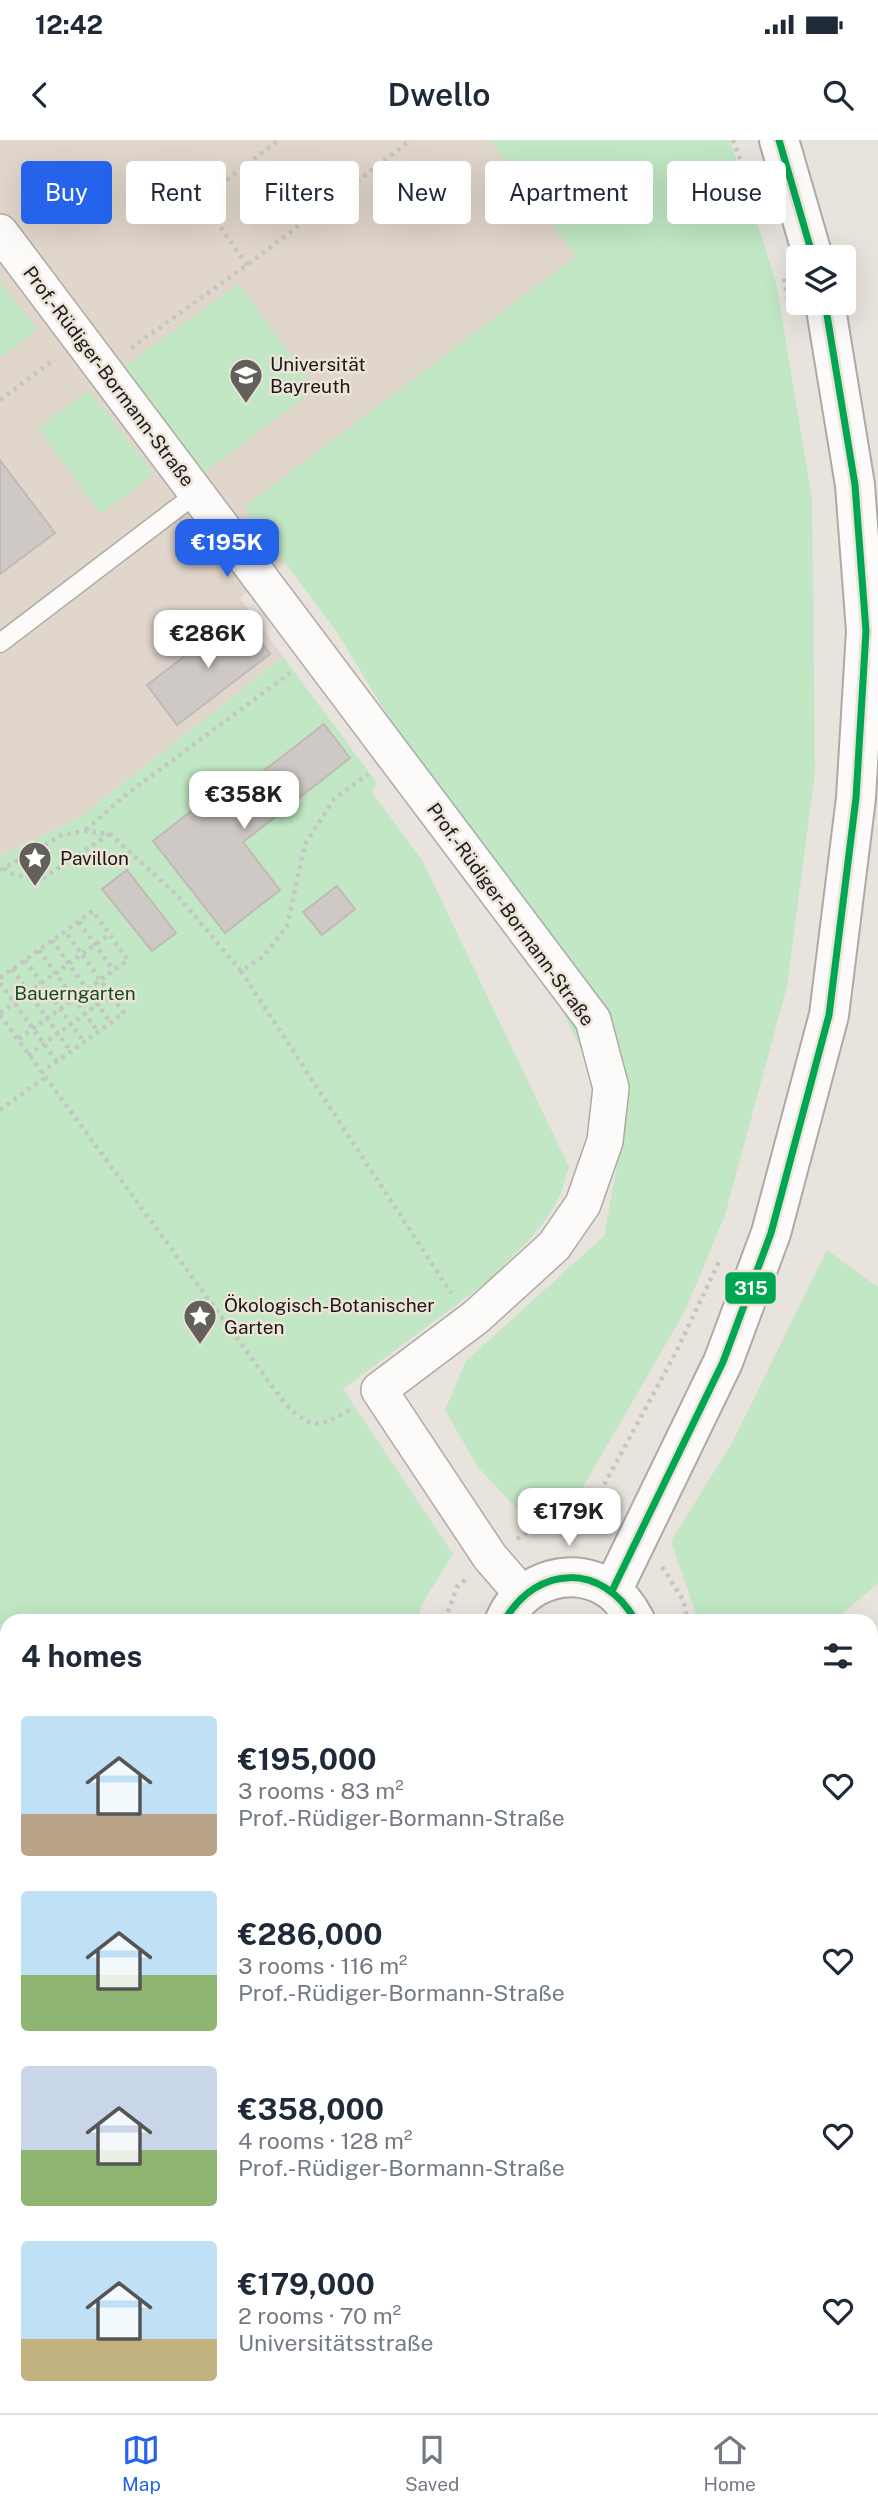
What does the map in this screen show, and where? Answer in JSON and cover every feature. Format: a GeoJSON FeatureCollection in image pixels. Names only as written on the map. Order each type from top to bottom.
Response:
{"type":"FeatureCollection","features":[{"type":"Feature","properties":{"kind":"main road"},"geometry":{"type":"LineString","coordinates":[[779,140],[794,245]]}},
{"type":"Feature","properties":{"kind":"main road"},"geometry":{"type":"LineString","coordinates":[[612,1591],[723,1362],[771,1233],[828,1015],[856,798],[866,631],[855,485],[810,315]]}},
{"type":"Feature","properties":{"kind":"main road"},"geometry":{"type":"LineString","coordinates":[[514,1608],[539,1584],[557,1578],[576,1577],[595,1581],[612,1591],[632,1614]]}},
{"type":"Feature","properties":{"kind":"street","name":"Prof.-Rüdiger-Bormann-Straße"},"geometry":{"type":"LineString","coordinates":[[0,232],[593,1020],[611,1088],[605,1141],[583,1204],[554,1246],[476,1317],[379,1390],[490,1557],[514,1608]]}},
{"type":"Feature","properties":{"kind":"lane"},"geometry":{"type":"LineString","coordinates":[[0,643],[197,493]]}},
{"type":"Feature","properties":{"kind":"path"},"geometry":{"type":"LineString","coordinates":[[247,265],[202,201],[279,140]]}},
{"type":"Feature","properties":{"kind":"path"},"geometry":{"type":"LineString","coordinates":[[103,368],[247,265],[411,140]]}},
{"type":"Feature","properties":{"kind":"path"},"geometry":{"type":"LineString","coordinates":[[733,140],[741,161]]}},
{"type":"Feature","properties":{"kind":"path"},"geometry":{"type":"LineString","coordinates":[[0,400],[81,340]]}},
{"type":"Feature","properties":{"kind":"path"},"geometry":{"type":"LineString","coordinates":[[85,831],[123,797],[318,653]]}},
{"type":"Feature","properties":{"kind":"path"},"geometry":{"type":"LineString","coordinates":[[241,971],[263,957],[288,926],[305,844],[334,799],[395,755]]}},
{"type":"Feature","properties":{"kind":"path"},"geometry":{"type":"LineString","coordinates":[[2,869],[62,835],[85,831],[110,834],[178,896],[241,971],[458,1304]]}},
{"type":"Feature","properties":{"kind":"path"},"geometry":{"type":"LineString","coordinates":[[2,869],[38,881],[110,834]]}},
{"type":"Feature","properties":{"kind":"path"},"geometry":{"type":"LineString","coordinates":[[17,1040],[33,1029],[47,1018],[75,999],[87,989],[114,971],[128,960],[93,911],[0,981],[14,1003],[33,1029],[44,1044],[57,1062]]}},
{"type":"Feature","properties":{"kind":"path"},"geometry":{"type":"LineString","coordinates":[[79,922],[114,971]]}},
{"type":"Feature","properties":{"kind":"path"},"geometry":{"type":"LineString","coordinates":[[0,1110],[57,1062],[124,1013],[65,931]]}},
{"type":"Feature","properties":{"kind":"path"},"geometry":{"type":"LineString","coordinates":[[110,934],[0,1014],[286,1405],[305,1423],[315,1424],[333,1419],[355,1407]]}},
{"type":"Feature","properties":{"kind":"path"},"geometry":{"type":"LineString","coordinates":[[52,940],[111,1023]]}},
{"type":"Feature","properties":{"kind":"path"},"geometry":{"type":"LineString","coordinates":[[39,950],[98,1032]]}},
{"type":"Feature","properties":{"kind":"path"},"geometry":{"type":"LineString","coordinates":[[25,960],[84,1042]]}},
{"type":"Feature","properties":{"kind":"path"},"geometry":{"type":"LineString","coordinates":[[12,970],[71,1052]]}},
{"type":"Feature","properties":{"kind":"path"},"geometry":{"type":"LineString","coordinates":[[28,1055],[111,995]]}},
{"type":"Feature","properties":{"kind":"path"},"geometry":{"type":"LineString","coordinates":[[584,1522],[676,1352],[723,1254]]}},
{"type":"Feature","properties":{"kind":"shaded area","name":"Universität Bayreuth"},"geometry":{"type":"Polygon","coordinates":[[[0,140],[715,140],[724,161],[667,161],[667,224],[728,224],[240,598],[283,657],[81,817],[0,856],[0,140]]]}},
{"type":"Feature","properties":{"kind":"green space"},"geometry":{"type":"Polygon","coordinates":[[[490,140],[730,140],[737,161],[667,161],[667,224],[757,224],[776,282],[812,499],[815,772],[787,986],[725,1215],[685,1311],[572,1506],[523,1515],[477,1466],[445,1410],[466,1361],[604,1236],[623,1134],[534,954],[336,631],[244,507],[576,256],[552,224],[653,224],[653,161],[506,161],[490,140]]]}},
{"type":"Feature","properties":{"kind":"green space"},"geometry":{"type":"Polygon","coordinates":[[[0,281],[37,330],[0,358],[0,281]]]}},
{"type":"Feature","properties":{"kind":"green space"},"geometry":{"type":"Polygon","coordinates":[[[238,284],[316,389],[199,476],[120,370],[238,284]]]}},
{"type":"Feature","properties":{"kind":"green space"},"geometry":{"type":"Polygon","coordinates":[[[88,390],[154,474],[101,514],[38,428],[88,390]]]}},
{"type":"Feature","properties":{"kind":"green space","name":"Ökologisch-Botanischer Garten"},"geometry":{"type":"Polygon","coordinates":[[[283,657],[377,783],[372,792],[423,862],[569,1167],[561,1193],[548,1217],[487,1282],[343,1389],[453,1554],[421,1606],[420,1614],[0,1614],[0,856],[81,817],[283,657]]]}},
{"type":"Feature","properties":{"kind":"green space"},"geometry":{"type":"Polygon","coordinates":[[[827,1250],[878,1287],[878,1583],[842,1614],[696,1614],[671,1541],[732,1443],[827,1250]]]}},
{"type":"Feature","properties":{"kind":"building"},"geometry":{"type":"Polygon","coordinates":[[[0,460],[55,533],[0,574],[0,460]]]}},
{"type":"Feature","properties":{"kind":"building"},"geometry":{"type":"Polygon","coordinates":[[[240,614],[270,654],[177,725],[147,685],[240,614]]]}},
{"type":"Feature","properties":{"kind":"building"},"geometry":{"type":"Polygon","coordinates":[[[324,724],[350,758],[243,842],[280,890],[225,933],[153,841],[208,798],[216,808],[324,724]]]}},
{"type":"Feature","properties":{"kind":"building"},"geometry":{"type":"Polygon","coordinates":[[[127,870],[176,933],[152,951],[102,889],[127,870]]]}},
{"type":"Feature","properties":{"kind":"building"},"geometry":{"type":"Polygon","coordinates":[[[337,886],[355,909],[322,935],[303,912],[337,886]]]}},
{"type":"Feature","properties":{"kind":"transit line","name":"315"},"geometry":{"type":"LineString","coordinates":[[779,140],[810,245]]}},
{"type":"Feature","properties":{"kind":"transit line","name":"315"},"geometry":{"type":"LineString","coordinates":[[612,1591],[723,1362],[771,1233],[829,1015],[856,798],[866,631],[855,485],[827,315]]}},
{"type":"Feature","properties":{"kind":"transit line","name":"315"},"geometry":{"type":"LineString","coordinates":[[509,1614],[534,1588],[552,1580],[570,1578],[588,1580],[606,1588],[622,1601],[631,1614]]}},
{"type":"Feature","properties":{"kind":"place","name":"Universität Bayreuth"},"geometry":{"type":"Point","coordinates":[246,405]}},
{"type":"Feature","properties":{"kind":"place","name":"Pavillon"},"geometry":{"type":"Point","coordinates":[35,888]}},
{"type":"Feature","properties":{"kind":"place","name":"Ökologisch-Botanischer Garten"},"geometry":{"type":"Point","coordinates":[200,1346]}},
{"type":"Feature","properties":{"kind":"park label","name":"Bauerngarten"},"geometry":{"type":"Point","coordinates":[75,993]}}]}
